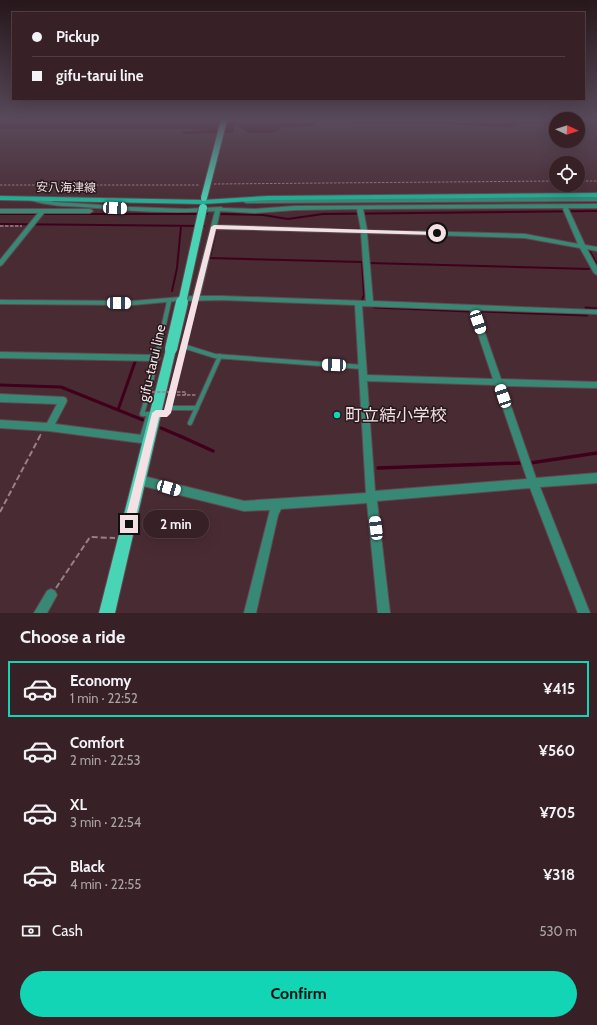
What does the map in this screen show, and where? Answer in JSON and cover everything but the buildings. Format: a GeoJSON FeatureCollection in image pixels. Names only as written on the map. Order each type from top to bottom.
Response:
{"type":"FeatureCollection","features":[{"type":"Feature","properties":{"kind":"main road","name":"gifu-tarui line"},"geometry":{"type":"LineString","coordinates":[[107,613],[139,480],[146,439],[162,410],[177,347],[197,230],[217,149]]}},
{"type":"Feature","properties":{"kind":"street","name":"安八海津線"},"geometry":{"type":"LineString","coordinates":[[0,198],[203,203],[297,197],[597,196]]}},
{"type":"Feature","properties":{"kind":"street"},"geometry":{"type":"LineString","coordinates":[[29,198],[64,204],[147,210]]}},
{"type":"Feature","properties":{"kind":"street"},"geometry":{"type":"LineString","coordinates":[[238,201],[597,199]]}},
{"type":"Feature","properties":{"kind":"street"},"geometry":{"type":"LineString","coordinates":[[442,200],[566,209],[597,209]]}},
{"type":"Feature","properties":{"kind":"street"},"geometry":{"type":"LineString","coordinates":[[0,211],[218,209],[275,204],[287,201]]}},
{"type":"Feature","properties":{"kind":"street"},"geometry":{"type":"LineString","coordinates":[[218,209],[255,211],[295,208],[597,206]]}},
{"type":"Feature","properties":{"kind":"street"},"geometry":{"type":"LineString","coordinates":[[360,208],[364,231],[370,304]]}},
{"type":"Feature","properties":{"kind":"street"},"geometry":{"type":"LineString","coordinates":[[196,298],[218,209]]}},
{"type":"Feature","properties":{"kind":"street"},"geometry":{"type":"LineString","coordinates":[[566,209],[582,246],[597,274]]}},
{"type":"Feature","properties":{"kind":"street"},"geometry":{"type":"LineString","coordinates":[[0,264],[42,211]]}},
{"type":"Feature","properties":{"kind":"street"},"geometry":{"type":"LineString","coordinates":[[214,227],[524,236],[597,249]]}},
{"type":"Feature","properties":{"kind":"street"},"geometry":{"type":"LineString","coordinates":[[0,302],[133,303],[196,298],[597,312]]}},
{"type":"Feature","properties":{"kind":"street"},"geometry":{"type":"LineString","coordinates":[[358,304],[372,497],[384,613]]}},
{"type":"Feature","properties":{"kind":"street"},"geometry":{"type":"LineString","coordinates":[[473,308],[533,483],[584,613]]}},
{"type":"Feature","properties":{"kind":"street"},"geometry":{"type":"LineString","coordinates":[[0,355],[156,358]]}},
{"type":"Feature","properties":{"kind":"street"},"geometry":{"type":"LineString","coordinates":[[364,378],[597,385]]}},
{"type":"Feature","properties":{"kind":"street"},"geometry":{"type":"LineString","coordinates":[[0,398],[63,401],[47,427]]}},
{"type":"Feature","properties":{"kind":"street"},"geometry":{"type":"LineString","coordinates":[[0,424],[47,427],[146,439]]}},
{"type":"Feature","properties":{"kind":"street"},"geometry":{"type":"LineString","coordinates":[[139,480],[180,492],[244,506],[362,499],[382,495],[597,478]]}},
{"type":"Feature","properties":{"kind":"street"},"geometry":{"type":"LineString","coordinates":[[250,613],[273,514],[278,505]]}},
{"type":"Feature","properties":{"kind":"street"},"geometry":{"type":"LineString","coordinates":[[40,613],[51,595]]}},
{"type":"Feature","properties":{"kind":"lane"},"geometry":{"type":"LineString","coordinates":[[196,298],[177,347],[220,356],[306,364],[362,367]]}},
{"type":"Feature","properties":{"kind":"lane"},"geometry":{"type":"LineString","coordinates":[[146,439],[149,414],[142,414],[149,391],[169,300]]}},
{"type":"Feature","properties":{"kind":"lane"},"geometry":{"type":"LineString","coordinates":[[190,423],[220,356]]}},
{"type":"Feature","properties":{"kind":"lane"},"geometry":{"type":"LineString","coordinates":[[162,410],[197,408]]}},
{"type":"Feature","properties":{"kind":"path"},"geometry":{"type":"LineString","coordinates":[[212,184],[549,181]]}},
{"type":"Feature","properties":{"kind":"path"},"geometry":{"type":"LineString","coordinates":[[585,181],[597,181]]}},
{"type":"Feature","properties":{"kind":"path"},"geometry":{"type":"LineString","coordinates":[[0,185],[205,184]]}},
{"type":"Feature","properties":{"kind":"path"},"geometry":{"type":"LineString","coordinates":[[0,226],[30,226]]}},
{"type":"Feature","properties":{"kind":"path"},"geometry":{"type":"LineString","coordinates":[[152,392],[186,392],[185,395],[197,395]]}},
{"type":"Feature","properties":{"kind":"path"},"geometry":{"type":"LineString","coordinates":[[0,512],[47,427]]}},
{"type":"Feature","properties":{"kind":"path"},"geometry":{"type":"LineString","coordinates":[[51,595],[90,538],[125,538]]}},
{"type":"Feature","properties":{"kind":"waterway"},"geometry":{"type":"LineString","coordinates":[[218,214],[263,215],[288,219],[323,214],[597,211]]}},
{"type":"Feature","properties":{"kind":"waterway"},"geometry":{"type":"LineString","coordinates":[[0,214],[207,214]]}},
{"type":"Feature","properties":{"kind":"waterway"},"geometry":{"type":"LineString","coordinates":[[0,224],[204,226]]}},
{"type":"Feature","properties":{"kind":"waterway"},"geometry":{"type":"LineString","coordinates":[[172,291],[177,268],[181,226]]}},
{"type":"Feature","properties":{"kind":"waterway"},"geometry":{"type":"LineString","coordinates":[[321,229],[416,231]]}},
{"type":"Feature","properties":{"kind":"waterway"},"geometry":{"type":"LineString","coordinates":[[216,230],[210,258],[362,262],[364,295],[362,300]]}},
{"type":"Feature","properties":{"kind":"waterway"},"geometry":{"type":"LineString","coordinates":[[589,250],[597,264]]}},
{"type":"Feature","properties":{"kind":"waterway"},"geometry":{"type":"LineString","coordinates":[[369,263],[589,269]]}},
{"type":"Feature","properties":{"kind":"waterway"},"geometry":{"type":"LineString","coordinates":[[374,307],[469,311]]}},
{"type":"Feature","properties":{"kind":"waterway"},"geometry":{"type":"LineString","coordinates":[[586,308],[597,309]]}},
{"type":"Feature","properties":{"kind":"waterway"},"geometry":{"type":"LineString","coordinates":[[481,311],[587,315]]}},
{"type":"Feature","properties":{"kind":"waterway"},"geometry":{"type":"LineString","coordinates":[[118,410],[136,359]]}},
{"type":"Feature","properties":{"kind":"waterway"},"geometry":{"type":"LineString","coordinates":[[0,385],[61,387],[118,410]]}},
{"type":"Feature","properties":{"kind":"waterway"},"geometry":{"type":"LineString","coordinates":[[118,410],[143,420]]}},
{"type":"Feature","properties":{"kind":"waterway"},"geometry":{"type":"LineString","coordinates":[[161,428],[182,437]]}},
{"type":"Feature","properties":{"kind":"waterway"},"geometry":{"type":"LineString","coordinates":[[180,436],[213,451]]}},
{"type":"Feature","properties":{"kind":"waterway"},"geometry":{"type":"LineString","coordinates":[[530,463],[597,453]]}},
{"type":"Feature","properties":{"kind":"waterway"},"geometry":{"type":"LineString","coordinates":[[378,468],[520,463]]}},
{"type":"Feature","properties":{"kind":"place","name":"町立結小学校"},"geometry":{"type":"Point","coordinates":[337,415]}},
{"type":"Feature","properties":{"kind":"route"},"geometry":{"type":"LineString","coordinates":[[129,524],[156,413],[167,413],[214,227],[437,233]]}}]}
